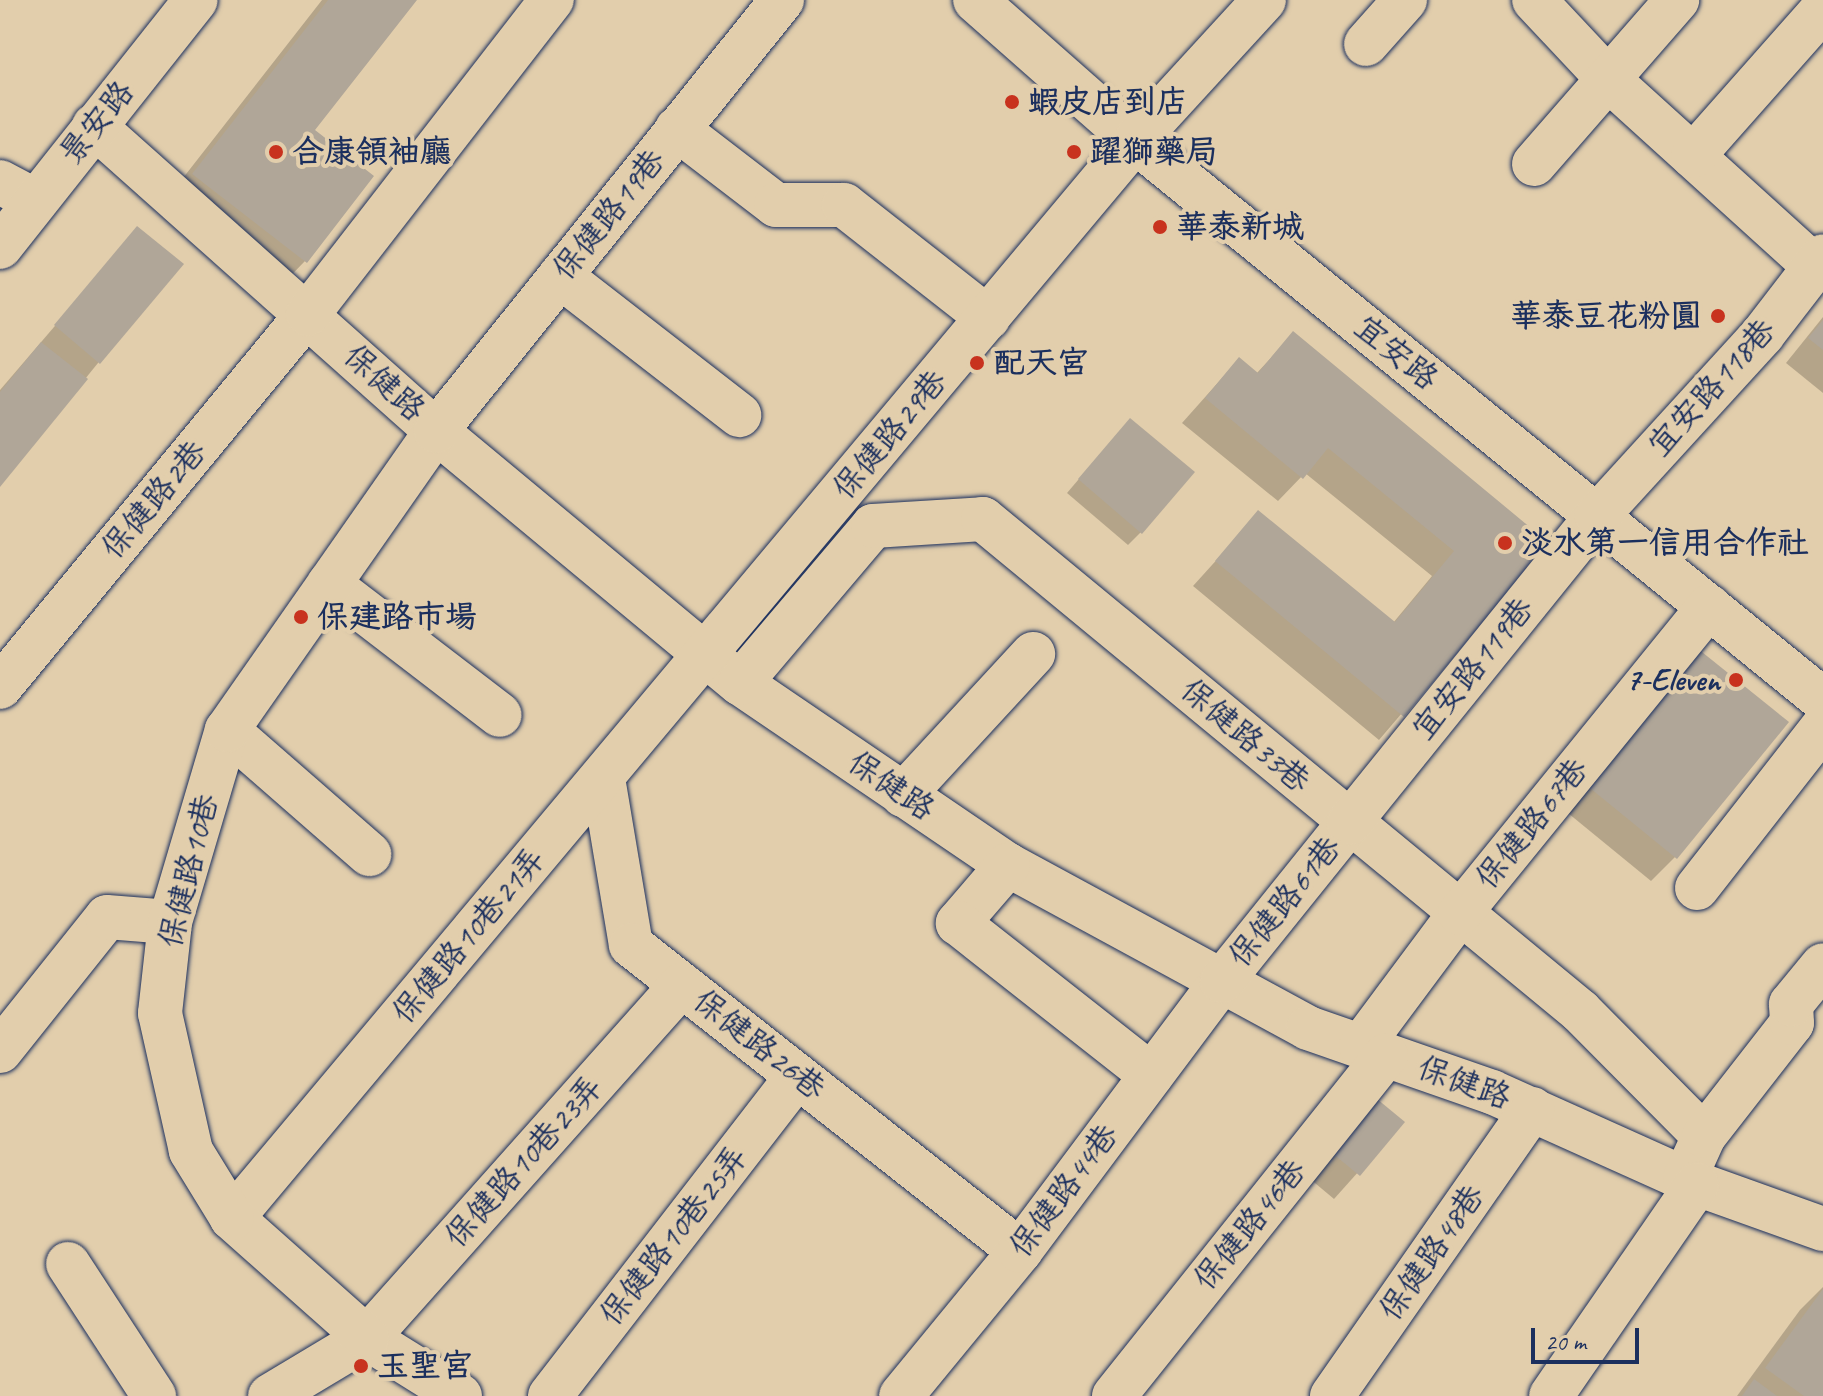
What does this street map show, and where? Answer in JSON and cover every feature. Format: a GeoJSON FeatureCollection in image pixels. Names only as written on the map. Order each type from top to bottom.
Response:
{"type":"FeatureCollection","features":[{"type":"Feature","properties":{"kind":"street","name":"景安路"},"geometry":{"type":"LineString","coordinates":[[0,247],[18,192],[94,126],[196,0]]}},
{"type":"Feature","properties":{"kind":"street","name":"保健路2巷"},"geometry":{"type":"LineString","coordinates":[[0,687],[308,314],[552,0]]}},
{"type":"Feature","properties":{"kind":"street","name":"保健路19巷"},"geometry":{"type":"LineString","coordinates":[[436,431],[782,0]]}},
{"type":"Feature","properties":{"kind":"street","name":"宜安路"},"geometry":{"type":"LineString","coordinates":[[975,0],[1135,141],[1823,700]]}},
{"type":"Feature","properties":{"kind":"street","name":"保健路29巷"},"geometry":{"type":"LineString","coordinates":[[706,654],[1135,141],[1264,0]]}},
{"type":"Feature","properties":{"kind":"street"},"geometry":{"type":"LineString","coordinates":[[1366,44],[1405,0]]}},
{"type":"Feature","properties":{"kind":"street"},"geometry":{"type":"LineString","coordinates":[[1534,0],[1609,80],[1693,156],[1819,261]]}},
{"type":"Feature","properties":{"kind":"street"},"geometry":{"type":"LineString","coordinates":[[1534,164],[1677,0]]}},
{"type":"Feature","properties":{"kind":"street"},"geometry":{"type":"LineString","coordinates":[[1693,156],[1823,9]]}},
{"type":"Feature","properties":{"kind":"street","name":"保健路"},"geometry":{"type":"LineString","coordinates":[[94,126],[436,431],[740,683],[1008,865],[1308,1028],[1532,1109],[1691,1181],[1823,1229]]}},
{"type":"Feature","properties":{"kind":"street"},"geometry":{"type":"LineString","coordinates":[[677,129],[776,205],[844,205],[988,318]]}},
{"type":"Feature","properties":{"kind":"street","name":"宜安路118巷"},"geometry":{"type":"LineString","coordinates":[[1597,516],[1763,334],[1819,261]]}},
{"type":"Feature","properties":{"kind":"street"},"geometry":{"type":"LineString","coordinates":[[560,276],[739,415]]}},
{"type":"Feature","properties":{"kind":"street","name":"保健路10巷"},"geometry":{"type":"LineString","coordinates":[[436,431],[227,730],[170,922],[160,1013],[191,1151],[232,1218],[367,1338],[460,1396]]}},
{"type":"Feature","properties":{"kind":"street","name":"宜安路119巷"},"geometry":{"type":"LineString","coordinates":[[1349,823],[1597,516]]}},
{"type":"Feature","properties":{"kind":"street","name":"保健路33巷"},"geometry":{"type":"LineString","coordinates":[[740,683],[873,526],[983,519],[1580,1011],[1704,1136]]}},
{"type":"Feature","properties":{"kind":"street"},"geometry":{"type":"LineString","coordinates":[[329,584],[500,715]]}},
{"type":"Feature","properties":{"kind":"street","name":"保健路67巷"},"geometry":{"type":"LineString","coordinates":[[1374,1051],[1460,913],[1709,607]]}},
{"type":"Feature","properties":{"kind":"street","name":"保健路10巷21弄"},"geometry":{"type":"LineString","coordinates":[[232,1218],[706,654]]}},
{"type":"Feature","properties":{"kind":"street"},"geometry":{"type":"LineString","coordinates":[[903,795],[1033,654]]}},
{"type":"Feature","properties":{"kind":"street"},"geometry":{"type":"LineString","coordinates":[[1697,888],[1823,727]]}},
{"type":"Feature","properties":{"kind":"street"},"geometry":{"type":"LineString","coordinates":[[227,730],[369,854]]}},
{"type":"Feature","properties":{"kind":"street","name":"保健路26巷"},"geometry":{"type":"LineString","coordinates":[[603,778],[631,945],[1020,1251]]}},
{"type":"Feature","properties":{"kind":"street","name":"保健路61巷"},"geometry":{"type":"LineString","coordinates":[[1222,981],[1349,823]]}},
{"type":"Feature","properties":{"kind":"street"},"geometry":{"type":"LineString","coordinates":[[1008,865],[958,923],[1151,1075]]}},
{"type":"Feature","properties":{"kind":"street"},"geometry":{"type":"LineString","coordinates":[[0,1051],[107,917],[170,922]]}},
{"type":"Feature","properties":{"kind":"street"},"geometry":{"type":"LineString","coordinates":[[1551,1396],[1691,1181],[1704,1136],[1792,1023],[1791,1004],[1823,965]]}},
{"type":"Feature","properties":{"kind":"street","name":"保健路44巷"},"geometry":{"type":"LineString","coordinates":[[901,1396],[1020,1251],[1222,981]]}},
{"type":"Feature","properties":{"kind":"street","name":"保健路10巷23弄"},"geometry":{"type":"LineString","coordinates":[[270,1396],[367,1338],[682,985]]}},
{"type":"Feature","properties":{"kind":"street","name":"保健路46巷"},"geometry":{"type":"LineString","coordinates":[[1114,1396],[1374,1051]]}},
{"type":"Feature","properties":{"kind":"street","name":"保健路10巷25弄"},"geometry":{"type":"LineString","coordinates":[[550,1396],[797,1076]]}},
{"type":"Feature","properties":{"kind":"street","name":"保健路48巷"},"geometry":{"type":"LineString","coordinates":[[1332,1396],[1532,1109]]}},
{"type":"Feature","properties":{"kind":"street"},"geometry":{"type":"LineString","coordinates":[[68,1264],[154,1396]]}},
{"type":"Feature","properties":{"kind":"building","name":"合康領袖廳"},"geometry":{"type":"Polygon","coordinates":[[[328,0],[417,0],[315,130],[374,176],[307,263],[192,174],[328,0]]]}},
{"type":"Feature","properties":{"kind":"building"},"geometry":{"type":"Polygon","coordinates":[[[137,226],[184,264],[100,364],[54,325],[137,226]]]}},
{"type":"Feature","properties":{"kind":"building"},"geometry":{"type":"Polygon","coordinates":[[[1823,320],[1823,350],[1808,338],[1823,320]]]}},
{"type":"Feature","properties":{"kind":"building"},"geometry":{"type":"Polygon","coordinates":[[[1293,331],[1549,543],[1404,717],[1215,561],[1258,510],[1395,622],[1454,551],[1328,448],[1303,479],[1205,398],[1239,357],[1258,373],[1293,331]]]}},
{"type":"Feature","properties":{"kind":"building"},"geometry":{"type":"Polygon","coordinates":[[[41,342],[88,379],[0,487],[0,392],[41,342]]]}},
{"type":"Feature","properties":{"kind":"building"},"geometry":{"type":"Polygon","coordinates":[[[1130,418],[1195,472],[1142,534],[1078,479],[1130,418]]]}},
{"type":"Feature","properties":{"kind":"building"},"geometry":{"type":"Polygon","coordinates":[[[1697,648],[1789,722],[1677,859],[1585,784],[1697,648]]]}},
{"type":"Feature","properties":{"kind":"building"},"geometry":{"type":"Polygon","coordinates":[[[1371,1094],[1405,1122],[1360,1176],[1326,1148],[1371,1094]]]}},
{"type":"Feature","properties":{"kind":"building"},"geometry":{"type":"Polygon","coordinates":[[[1823,1289],[1823,1396],[1804,1396],[1765,1368],[1823,1289]]]}},
{"type":"Feature","properties":{"kind":"building"},"geometry":{"type":"Polygon","coordinates":[[[1754,1379],[1777,1396],[1742,1396],[1754,1379]]]}},
{"type":"Feature","properties":{"kind":"place","name":"蝦皮店到店"},"geometry":{"type":"Point","coordinates":[1012,102]}},
{"type":"Feature","properties":{"kind":"place","name":"合康領袖廳"},"geometry":{"type":"Point","coordinates":[276,152]}},
{"type":"Feature","properties":{"kind":"place","name":"躍獅藥局"},"geometry":{"type":"Point","coordinates":[1074,152]}},
{"type":"Feature","properties":{"kind":"place","name":"華泰新城"},"geometry":{"type":"Point","coordinates":[1160,227]}},
{"type":"Feature","properties":{"kind":"place","name":"華泰豆花粉圓"},"geometry":{"type":"Point","coordinates":[1718,316]}},
{"type":"Feature","properties":{"kind":"place","name":"配天宮"},"geometry":{"type":"Point","coordinates":[977,363]}},
{"type":"Feature","properties":{"kind":"place","name":"淡水第一信用合作社"},"geometry":{"type":"Point","coordinates":[1505,543]}},
{"type":"Feature","properties":{"kind":"place","name":"保建路市場"},"geometry":{"type":"Point","coordinates":[301,617]}},
{"type":"Feature","properties":{"kind":"place","name":"7-Eleven"},"geometry":{"type":"Point","coordinates":[1736,680]}},
{"type":"Feature","properties":{"kind":"place","name":"玉聖宮"},"geometry":{"type":"Point","coordinates":[361,1366]}}]}
